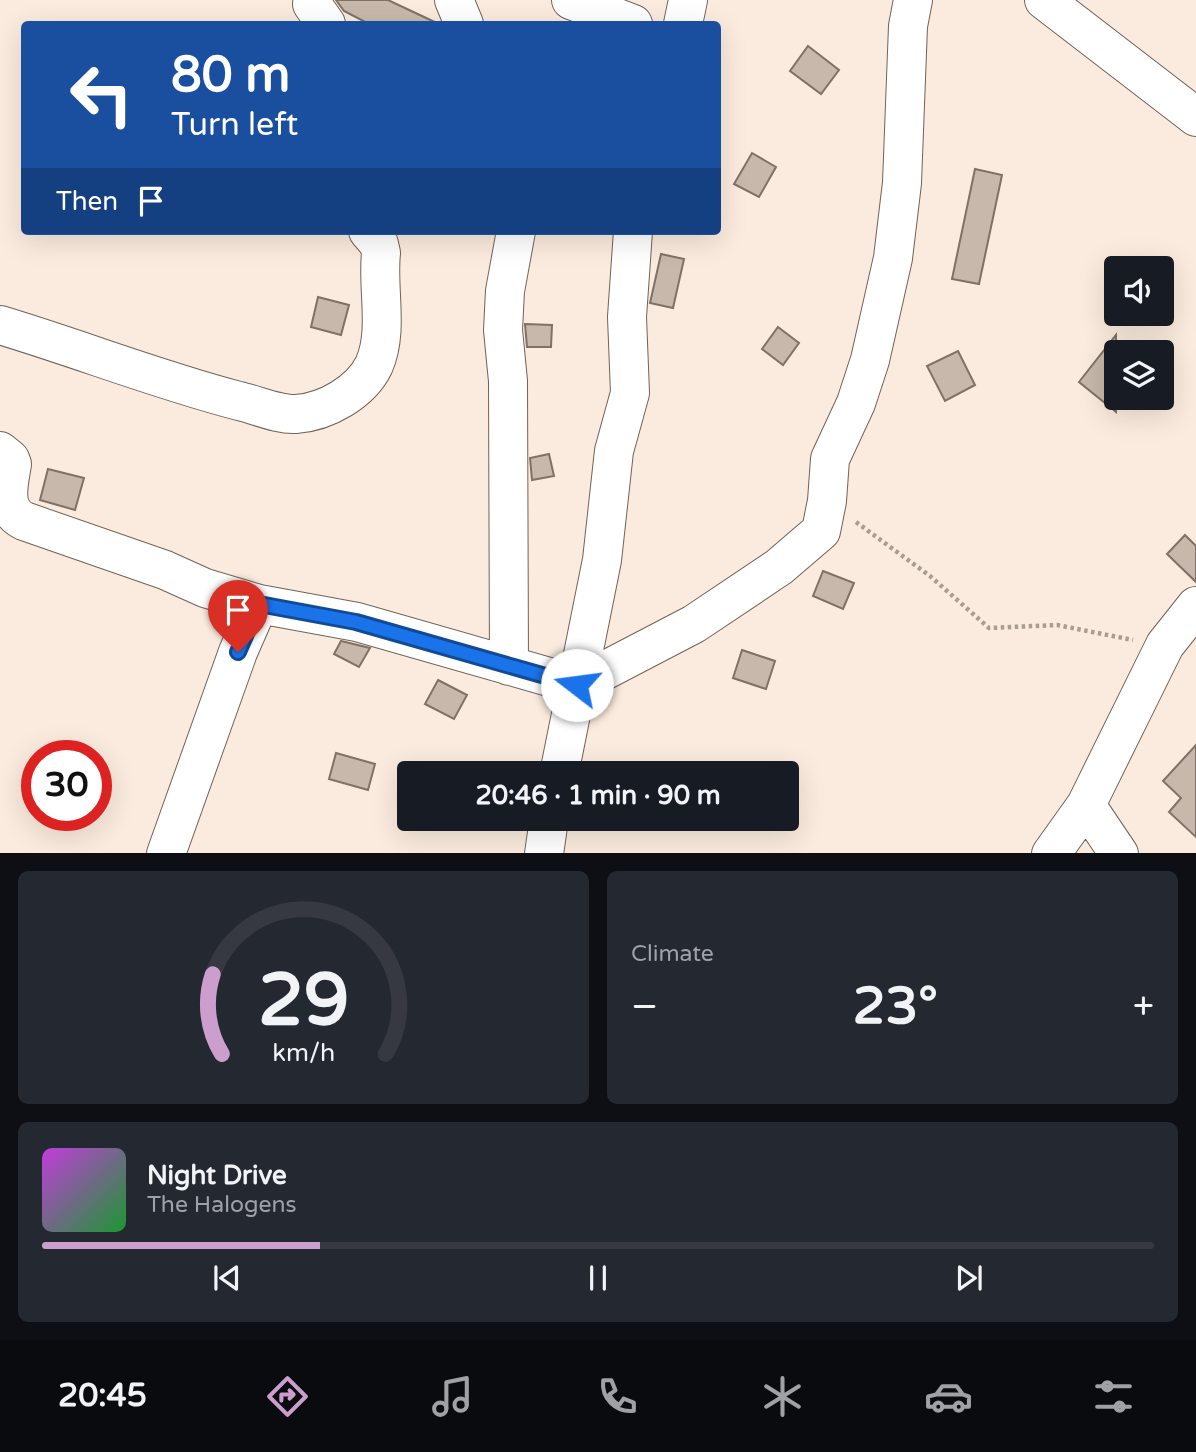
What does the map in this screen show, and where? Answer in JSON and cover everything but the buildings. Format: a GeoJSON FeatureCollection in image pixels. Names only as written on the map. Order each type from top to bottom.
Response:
{"type":"FeatureCollection","features":[{"type":"Feature","properties":{"kind":"street"},"geometry":{"type":"LineString","coordinates":[[454,0],[463,21]]}},
{"type":"Feature","properties":{"kind":"street"},"geometry":{"type":"LineString","coordinates":[[571,0],[625,21]]}},
{"type":"Feature","properties":{"kind":"street"},"geometry":{"type":"LineString","coordinates":[[684,21],[688,0]]}},
{"type":"Feature","properties":{"kind":"street"},"geometry":{"type":"LineString","coordinates":[[0,451],[11,462],[9,503],[19,519],[164,570],[205,588],[259,604],[356,622],[577,685],[694,624],[779,567],[821,531],[827,501],[830,459],[862,387],[879,330],[891,270],[902,183],[908,26],[913,0]]}},
{"type":"Feature","properties":{"kind":"street"},"geometry":{"type":"LineString","coordinates":[[1044,0],[1196,117]]}},
{"type":"Feature","properties":{"kind":"street"},"geometry":{"type":"LineString","coordinates":[[0,325],[189,388],[285,413],[305,413],[321,408],[354,390],[366,380],[378,354],[381,248],[371,235]]}},
{"type":"Feature","properties":{"kind":"street"},"geometry":{"type":"LineString","coordinates":[[509,666],[508,381],[503,330],[505,291],[515,235]]}},
{"type":"Feature","properties":{"kind":"street"},"geometry":{"type":"LineString","coordinates":[[562,761],[602,560],[614,451],[630,393],[627,317],[633,235]]}},
{"type":"Feature","properties":{"kind":"street"},"geometry":{"type":"LineString","coordinates":[[166,853],[238,652],[259,604]]}},
{"type":"Feature","properties":{"kind":"street"},"geometry":{"type":"LineString","coordinates":[[1051,853],[1086,804],[1165,645],[1196,606]]}},
{"type":"Feature","properties":{"kind":"street"},"geometry":{"type":"LineString","coordinates":[[1086,804],[1119,853]]}},
{"type":"Feature","properties":{"kind":"street"},"geometry":{"type":"LineString","coordinates":[[544,853],[547,831]]}},
{"type":"Feature","properties":{"kind":"path"},"geometry":{"type":"LineString","coordinates":[[827,501],[930,576],[989,628],[1057,625],[1165,645]]}},
{"type":"Feature","properties":{"kind":"route"},"geometry":{"type":"LineString","coordinates":[[238,652],[259,604],[356,622],[577,685]]}}]}
